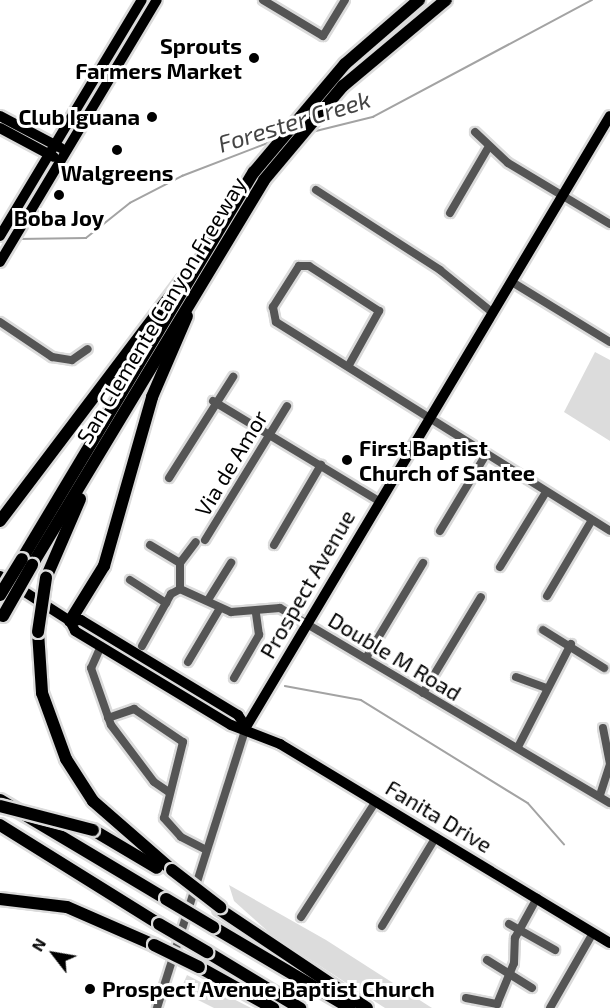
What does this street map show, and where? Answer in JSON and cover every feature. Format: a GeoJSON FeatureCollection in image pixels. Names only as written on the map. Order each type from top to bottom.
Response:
{"type":"FeatureCollection","features":[{"type":"Feature","properties":{"kind":"highway","name":"San Clemente Canyon Freeway"},"geometry":{"type":"LineString","coordinates":[[2,618],[27,562],[194,268],[245,186],[318,93],[419,0]]}},
{"type":"Feature","properties":{"kind":"highway","name":"San Clemente Canyon Freeway"},"geometry":{"type":"LineString","coordinates":[[0,595],[27,562],[264,180],[343,86],[446,0]]}},
{"type":"Feature","properties":{"kind":"highway"},"geometry":{"type":"LineString","coordinates":[[70,621],[104,566],[152,397],[209,266]]}},
{"type":"Feature","properties":{"kind":"highway"},"geometry":{"type":"LineString","coordinates":[[0,521],[173,288],[194,268]]}},
{"type":"Feature","properties":{"kind":"highway"},"geometry":{"type":"LineString","coordinates":[[156,357],[63,532],[46,578],[38,633],[42,693],[66,759],[93,801],[172,870],[245,928],[367,1008]]}},
{"type":"Feature","properties":{"kind":"highway"},"geometry":{"type":"LineString","coordinates":[[0,800],[350,1008]]}},
{"type":"Feature","properties":{"kind":"highway"},"geometry":{"type":"LineString","coordinates":[[0,806],[69,820],[110,838],[219,908]]}},
{"type":"Feature","properties":{"kind":"highway"},"geometry":{"type":"LineString","coordinates":[[0,825],[300,1008]]}},
{"type":"Feature","properties":{"kind":"highway"},"geometry":{"type":"LineString","coordinates":[[0,899],[67,907],[199,967],[273,1008]]}},
{"type":"Feature","properties":{"kind":"main road"},"geometry":{"type":"LineString","coordinates":[[0,236],[142,0]]}},
{"type":"Feature","properties":{"kind":"main road"},"geometry":{"type":"LineString","coordinates":[[0,262],[157,0]]}},
{"type":"Feature","properties":{"kind":"main road"},"geometry":{"type":"LineString","coordinates":[[0,116],[55,145],[64,155]]}},
{"type":"Feature","properties":{"kind":"main road","name":"Prospect Avenue"},"geometry":{"type":"LineString","coordinates":[[246,727],[378,500],[512,282],[610,116]]}},
{"type":"Feature","properties":{"kind":"main road"},"geometry":{"type":"LineString","coordinates":[[0,128],[49,155],[64,155]]}},
{"type":"Feature","properties":{"kind":"main road","name":"Fanita Drive"},"geometry":{"type":"LineString","coordinates":[[0,576],[70,621],[75,630],[101,646],[231,724],[246,727],[376,801],[610,944]]}},
{"type":"Feature","properties":{"kind":"main road","name":"Fanita Drive"},"geometry":{"type":"LineString","coordinates":[[70,621],[81,620],[238,715],[246,727]]}},
{"type":"Feature","properties":{"kind":"street"},"geometry":{"type":"LineString","coordinates":[[263,0],[323,36],[344,3],[333,0]]}},
{"type":"Feature","properties":{"kind":"street"},"geometry":{"type":"LineString","coordinates":[[476,132],[488,148],[610,224]]}},
{"type":"Feature","properties":{"kind":"street"},"geometry":{"type":"LineString","coordinates":[[450,213],[488,148]]}},
{"type":"Feature","properties":{"kind":"street"},"geometry":{"type":"LineString","coordinates":[[316,190],[440,270],[493,313]]}},
{"type":"Feature","properties":{"kind":"street"},"geometry":{"type":"LineString","coordinates":[[349,365],[379,310],[309,266],[299,266],[273,307],[273,317],[349,365],[427,420],[610,531]]}},
{"type":"Feature","properties":{"kind":"street"},"geometry":{"type":"LineString","coordinates":[[512,282],[610,342]]}},
{"type":"Feature","properties":{"kind":"street"},"geometry":{"type":"LineString","coordinates":[[0,322],[52,357],[72,360],[88,349]]}},
{"type":"Feature","properties":{"kind":"street"},"geometry":{"type":"LineString","coordinates":[[169,477],[213,401],[233,377]]}},
{"type":"Feature","properties":{"kind":"street"},"geometry":{"type":"LineString","coordinates":[[213,401],[378,500]]}},
{"type":"Feature","properties":{"kind":"street","name":"Via de Amor"},"geometry":{"type":"LineString","coordinates":[[205,540],[287,406]]}},
{"type":"Feature","properties":{"kind":"street"},"geometry":{"type":"LineString","coordinates":[[440,531],[485,456]]}},
{"type":"Feature","properties":{"kind":"street"},"geometry":{"type":"LineString","coordinates":[[274,545],[321,465]]}},
{"type":"Feature","properties":{"kind":"street"},"geometry":{"type":"LineString","coordinates":[[500,567],[546,492]]}},
{"type":"Feature","properties":{"kind":"street"},"geometry":{"type":"LineString","coordinates":[[548,596],[592,520]]}},
{"type":"Feature","properties":{"kind":"street"},"geometry":{"type":"LineString","coordinates":[[142,646],[166,603],[180,589],[180,563],[196,542]]}},
{"type":"Feature","properties":{"kind":"street"},"geometry":{"type":"LineString","coordinates":[[150,545],[180,563]]}},
{"type":"Feature","properties":{"kind":"street"},"geometry":{"type":"LineString","coordinates":[[208,600],[231,562]]}},
{"type":"Feature","properties":{"kind":"street"},"geometry":{"type":"LineString","coordinates":[[366,658],[423,564]]}},
{"type":"Feature","properties":{"kind":"street"},"geometry":{"type":"LineString","coordinates":[[130,580],[166,603]]}},
{"type":"Feature","properties":{"kind":"street"},"geometry":{"type":"LineString","coordinates":[[180,589],[208,600],[220,608],[188,662]]}},
{"type":"Feature","properties":{"kind":"street"},"geometry":{"type":"LineString","coordinates":[[423,693],[481,597]]}},
{"type":"Feature","properties":{"kind":"street","name":"Double M Road"},"geometry":{"type":"LineString","coordinates":[[220,608],[256,613],[280,608],[465,719],[600,795],[610,803]]}},
{"type":"Feature","properties":{"kind":"street"},"geometry":{"type":"LineString","coordinates":[[234,678],[259,635],[256,613]]}},
{"type":"Feature","properties":{"kind":"street"},"geometry":{"type":"LineString","coordinates":[[543,630],[571,644],[604,668]]}},
{"type":"Feature","properties":{"kind":"street"},"geometry":{"type":"LineString","coordinates":[[518,747],[571,644]]}},
{"type":"Feature","properties":{"kind":"street"},"geometry":{"type":"LineString","coordinates":[[101,646],[91,668],[118,740],[169,792]]}},
{"type":"Feature","properties":{"kind":"street"},"geometry":{"type":"LineString","coordinates":[[516,677],[547,688]]}},
{"type":"Feature","properties":{"kind":"street"},"geometry":{"type":"LineString","coordinates":[[108,718],[134,709],[177,734],[183,747],[169,792],[164,818],[181,837],[206,850]]}},
{"type":"Feature","properties":{"kind":"street","name":"Prospect Avenue"},"geometry":{"type":"LineString","coordinates":[[157,1008],[246,727]]}},
{"type":"Feature","properties":{"kind":"street"},"geometry":{"type":"LineString","coordinates":[[600,795],[610,764],[603,728]]}},
{"type":"Feature","properties":{"kind":"street"},"geometry":{"type":"LineString","coordinates":[[301,917],[376,801]]}},
{"type":"Feature","properties":{"kind":"street"},"geometry":{"type":"LineString","coordinates":[[382,926],[435,837]]}},
{"type":"Feature","properties":{"kind":"street"},"geometry":{"type":"LineString","coordinates":[[466,998],[497,1004],[509,973],[520,930],[537,898]]}},
{"type":"Feature","properties":{"kind":"street"},"geometry":{"type":"LineString","coordinates":[[509,924],[555,950]]}},
{"type":"Feature","properties":{"kind":"street"},"geometry":{"type":"LineString","coordinates":[[549,1008],[593,933]]}},
{"type":"Feature","properties":{"kind":"street"},"geometry":{"type":"LineString","coordinates":[[487,960],[532,988]]}},
{"type":"Feature","properties":{"kind":"shaded area"},"geometry":{"type":"Polygon","coordinates":[[[595,352],[610,360],[610,441],[564,412],[595,352]]]}},
{"type":"Feature","properties":{"kind":"shaded area"},"geometry":{"type":"Polygon","coordinates":[[[229,885],[326,940],[432,1008],[385,1008],[272,935],[234,901],[229,885]]]}},
{"type":"Feature","properties":{"kind":"shaded area"},"geometry":{"type":"Polygon","coordinates":[[[187,975],[251,1008],[214,1008],[180,991],[187,975]]]}},
{"type":"Feature","properties":{"kind":"waterway","name":"Forester Creek"},"geometry":{"type":"LineString","coordinates":[[312,132],[373,117],[592,0]]}},
{"type":"Feature","properties":{"kind":"waterway","name":"Forester Creek"},"geometry":{"type":"LineString","coordinates":[[18,239],[86,238],[130,203],[182,176],[273,141]]}},
{"type":"Feature","properties":{"kind":"waterway"},"geometry":{"type":"LineString","coordinates":[[285,686],[361,700],[528,803],[564,844]]}},
{"type":"Feature","properties":{"kind":"place","name":"Sprouts Farmers Market"},"geometry":{"type":"Point","coordinates":[254,58]}},
{"type":"Feature","properties":{"kind":"place","name":"Club Iguana"},"geometry":{"type":"Point","coordinates":[152,117]}},
{"type":"Feature","properties":{"kind":"place","name":"Walgreens"},"geometry":{"type":"Point","coordinates":[117,150]}},
{"type":"Feature","properties":{"kind":"place","name":"Boba Joy"},"geometry":{"type":"Point","coordinates":[59,195]}},
{"type":"Feature","properties":{"kind":"place","name":"First Baptist Church of Santee"},"geometry":{"type":"Point","coordinates":[347,460]}},
{"type":"Feature","properties":{"kind":"place","name":"Prospect Avenue Baptist Church"},"geometry":{"type":"Point","coordinates":[90,989]}}]}
